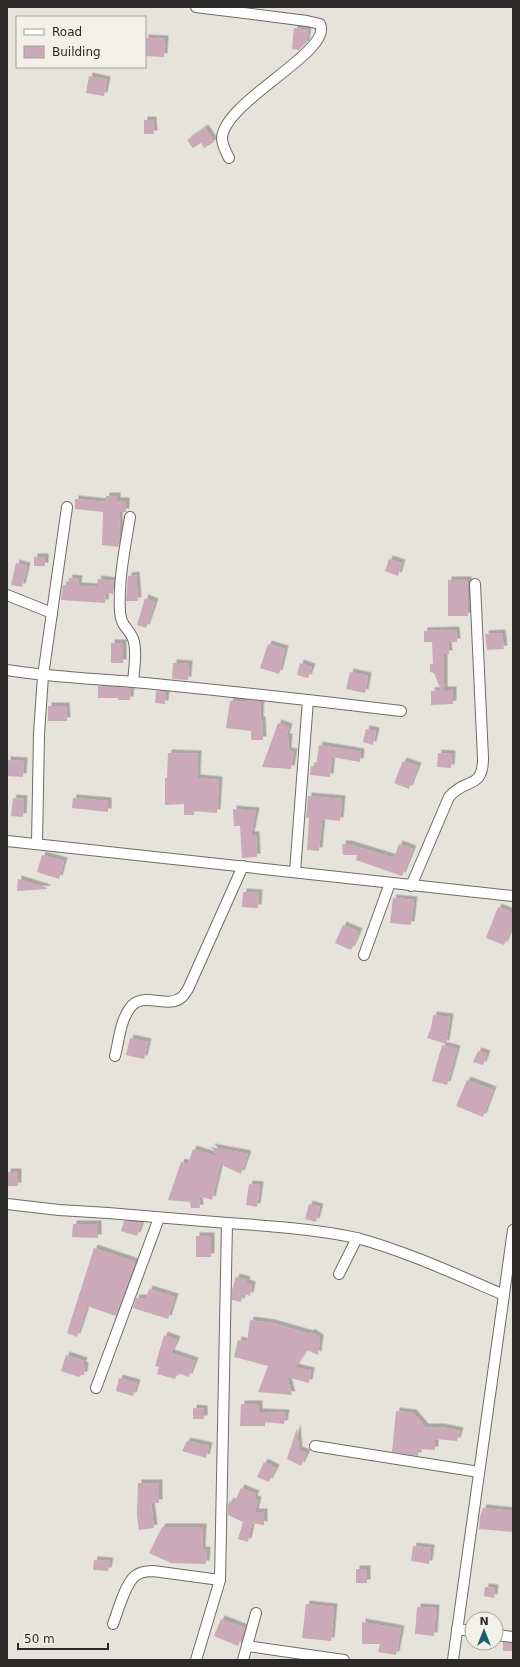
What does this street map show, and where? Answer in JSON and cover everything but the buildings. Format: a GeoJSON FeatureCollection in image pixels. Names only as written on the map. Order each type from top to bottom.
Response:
{"type":"FeatureCollection","features":[{"type":"Feature","properties":{"kind":"street"},"geometry":{"type":"LineString","coordinates":[[196,7],[307,21],[320,24],[322,28],[320,37],[316,43],[296,62],[254,95],[236,112],[227,124],[223,132],[222,140],[229,158]]}},
{"type":"Feature","properties":{"kind":"street"},"geometry":{"type":"LineString","coordinates":[[37,844],[39,734],[43,676],[67,507]]}},
{"type":"Feature","properties":{"kind":"street"},"geometry":{"type":"LineString","coordinates":[[130,517],[122,575],[120,612],[122,626],[131,635],[134,642],[133,682]]}},
{"type":"Feature","properties":{"kind":"street"},"geometry":{"type":"LineString","coordinates":[[411,886],[450,797],[456,790],[463,785],[477,780],[482,774],[483,758],[475,584]]}},
{"type":"Feature","properties":{"kind":"street"},"geometry":{"type":"LineString","coordinates":[[7,595],[52,614]]}},
{"type":"Feature","properties":{"kind":"street"},"geometry":{"type":"LineString","coordinates":[[7,670],[43,676],[133,682],[401,711]]}},
{"type":"Feature","properties":{"kind":"street"},"geometry":{"type":"LineString","coordinates":[[295,872],[308,700]]}},
{"type":"Feature","properties":{"kind":"street"},"geometry":{"type":"LineString","coordinates":[[7,841],[513,896]]}},
{"type":"Feature","properties":{"kind":"street"},"geometry":{"type":"LineString","coordinates":[[115,1056],[126,1014],[130,1006],[137,1001],[176,1000],[182,997],[188,989],[243,866]]}},
{"type":"Feature","properties":{"kind":"street"},"geometry":{"type":"LineString","coordinates":[[364,955],[390,883]]}},
{"type":"Feature","properties":{"kind":"street"},"geometry":{"type":"LineString","coordinates":[[7,1204],[59,1210],[282,1226],[325,1231],[387,1246],[417,1257],[504,1295]]}},
{"type":"Feature","properties":{"kind":"street"},"geometry":{"type":"LineString","coordinates":[[96,1388],[159,1218]]}},
{"type":"Feature","properties":{"kind":"street"},"geometry":{"type":"LineString","coordinates":[[196,1660],[220,1580],[227,1222]]}},
{"type":"Feature","properties":{"kind":"street"},"geometry":{"type":"LineString","coordinates":[[453,1660],[513,1230]]}},
{"type":"Feature","properties":{"kind":"street"},"geometry":{"type":"LineString","coordinates":[[339,1274],[357,1238]]}},
{"type":"Feature","properties":{"kind":"street"},"geometry":{"type":"LineString","coordinates":[[315,1446],[479,1472]]}},
{"type":"Feature","properties":{"kind":"street"},"geometry":{"type":"LineString","coordinates":[[113,1624],[129,1584],[135,1576],[143,1572],[153,1571],[220,1580]]}},
{"type":"Feature","properties":{"kind":"street"},"geometry":{"type":"LineString","coordinates":[[243,1660],[256,1613]]}},
{"type":"Feature","properties":{"kind":"street"},"geometry":{"type":"LineString","coordinates":[[457,1629],[464,1630]]}},
{"type":"Feature","properties":{"kind":"street"},"geometry":{"type":"LineString","coordinates":[[247,1646],[344,1660]]}}]}
